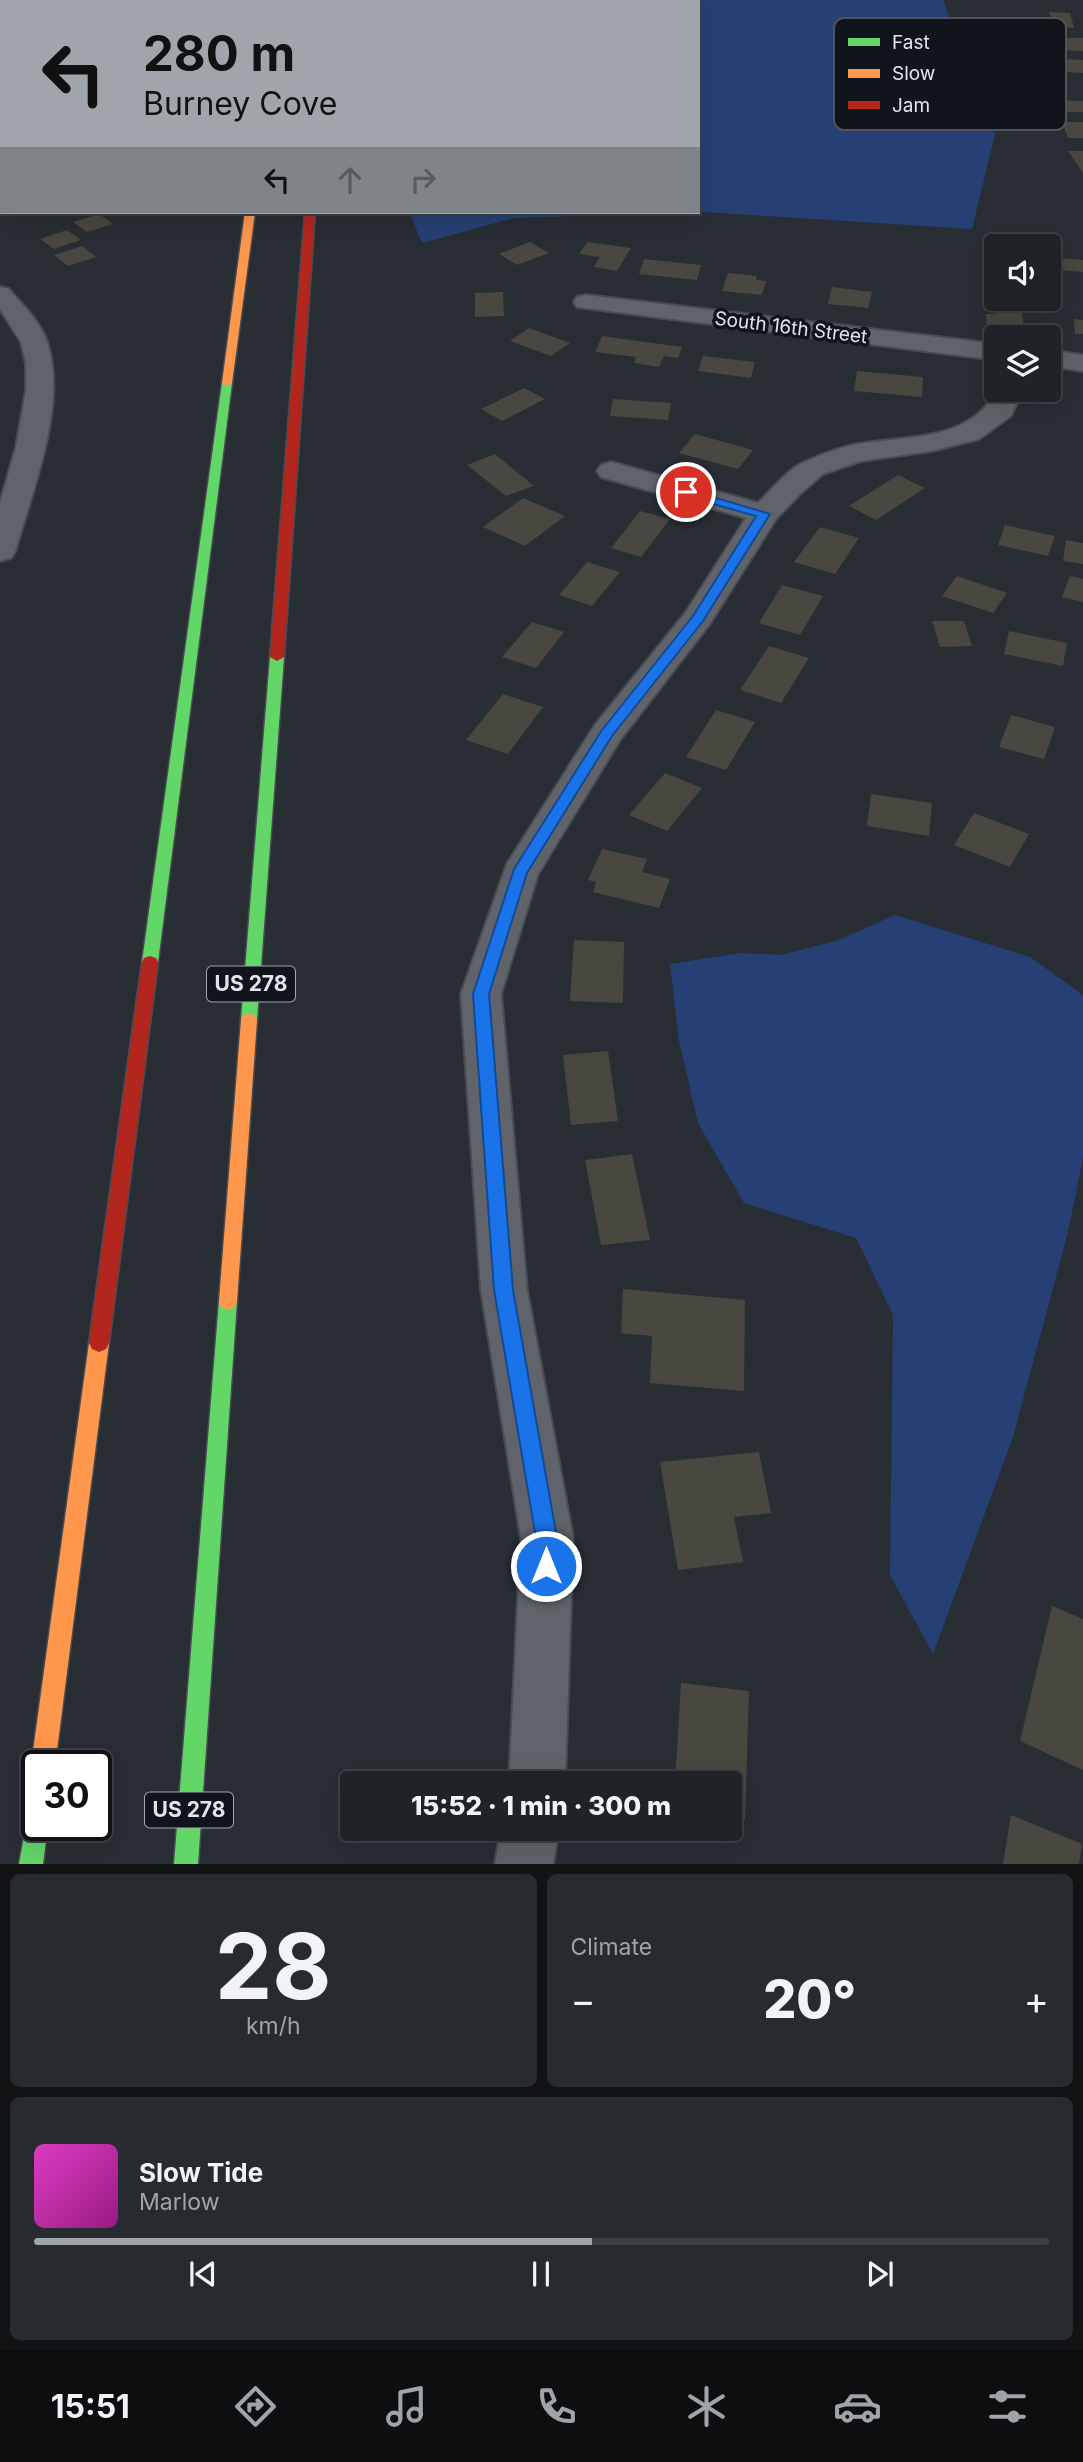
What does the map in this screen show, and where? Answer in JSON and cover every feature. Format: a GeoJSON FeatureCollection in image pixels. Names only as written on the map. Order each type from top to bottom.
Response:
{"type":"FeatureCollection","features":[{"type":"Feature","properties":{"kind":"highway"},"geometry":{"type":"LineString","coordinates":[[45,1750],[250,214]]}},
{"type":"Feature","properties":{"kind":"highway","name":"US 278"},"geometry":{"type":"LineString","coordinates":[[186,1864],[311,217]]}},
{"type":"Feature","properties":{"kind":"highway"},"geometry":{"type":"LineString","coordinates":[[31,1864],[34,1841]]}},
{"type":"Feature","properties":{"kind":"street"},"geometry":{"type":"LineString","coordinates":[[0,294],[11,305],[34,342],[41,389],[0,552]]}},
{"type":"Feature","properties":{"kind":"street","name":"South 16th Street"},"geometry":{"type":"LineString","coordinates":[[586,302],[984,351]]}},
{"type":"Feature","properties":{"kind":"street"},"geometry":{"type":"LineString","coordinates":[[1061,360],[1083,363]]}},
{"type":"Feature","properties":{"kind":"street"},"geometry":{"type":"LineString","coordinates":[[537,1771],[547,1538],[504,1290],[481,994],[520,873],[607,733],[698,618],[764,514],[813,468],[856,453],[932,443],[969,433],[1001,410],[1005,402]]}},
{"type":"Feature","properties":{"kind":"street"},"geometry":{"type":"LineString","coordinates":[[611,471],[764,514]]}},
{"type":"Feature","properties":{"kind":"street"},"geometry":{"type":"LineString","coordinates":[[524,1864],[528,1841]]}},
{"type":"Feature","properties":{"kind":"shaded area"},"geometry":{"type":"Polygon","coordinates":[[[700,0],[943,0],[950,18],[834,18],[834,130],[993,130],[995,134],[972,229],[700,212],[700,0]]]}},
{"type":"Feature","properties":{"kind":"shaded area"},"geometry":{"type":"Polygon","coordinates":[[[410,214],[641,214],[514,218],[422,243],[410,214]]]}},
{"type":"Feature","properties":{"kind":"shaded area"},"geometry":{"type":"Polygon","coordinates":[[[895,915],[1030,957],[1083,995],[1083,1158],[1068,1232],[1013,1437],[933,1654],[890,1575],[893,1315],[856,1238],[744,1203],[698,1123],[679,1041],[670,964],[741,953],[781,955],[839,940],[895,915]]]}},
{"type":"Feature","properties":{"kind":"building"},"geometry":{"type":"Polygon","coordinates":[[[1049,12],[1070,13],[1074,28],[1066,28],[1066,18],[1051,18],[1049,12]]]}},
{"type":"Feature","properties":{"kind":"building"},"geometry":{"type":"Polygon","coordinates":[[[1066,38],[1083,38],[1083,51],[1066,50],[1066,38]]]}},
{"type":"Feature","properties":{"kind":"building"},"geometry":{"type":"Polygon","coordinates":[[[1066,59],[1083,60],[1083,73],[1066,72],[1066,59]]]}},
{"type":"Feature","properties":{"kind":"building"},"geometry":{"type":"Polygon","coordinates":[[[1066,100],[1083,101],[1083,112],[1066,112],[1066,100]]]}},
{"type":"Feature","properties":{"kind":"building"},"geometry":{"type":"Polygon","coordinates":[[[1066,122],[1083,122],[1083,138],[1068,138],[1066,122]]]}},
{"type":"Feature","properties":{"kind":"building"},"geometry":{"type":"Polygon","coordinates":[[[1068,151],[1083,151],[1083,173],[1068,151]]]}},
{"type":"Feature","properties":{"kind":"building"},"geometry":{"type":"Polygon","coordinates":[[[99,214],[113,224],[87,232],[73,222],[99,214]]]}},
{"type":"Feature","properties":{"kind":"building"},"geometry":{"type":"Polygon","coordinates":[[[67,230],[81,240],[54,249],[40,239],[67,230]]]}},
{"type":"Feature","properties":{"kind":"building"},"geometry":{"type":"Polygon","coordinates":[[[530,242],[549,253],[517,265],[499,254],[530,242]]]}},
{"type":"Feature","properties":{"kind":"building"},"geometry":{"type":"Polygon","coordinates":[[[587,242],[631,248],[617,271],[594,267],[600,257],[579,254],[587,242]]]}},
{"type":"Feature","properties":{"kind":"building"},"geometry":{"type":"Polygon","coordinates":[[[82,246],[96,257],[68,266],[54,255],[82,246]]]}},
{"type":"Feature","properties":{"kind":"building"},"geometry":{"type":"Polygon","coordinates":[[[1061,258],[1083,260],[1083,272],[1061,270],[1061,258]]]}},
{"type":"Feature","properties":{"kind":"building"},"geometry":{"type":"Polygon","coordinates":[[[644,259],[701,265],[697,280],[639,274],[644,259]]]}},
{"type":"Feature","properties":{"kind":"building"},"geometry":{"type":"Polygon","coordinates":[[[728,273],[757,276],[756,280],[766,281],[762,295],[722,291],[728,273]]]}},
{"type":"Feature","properties":{"kind":"building"},"geometry":{"type":"Polygon","coordinates":[[[832,287],[872,292],[868,308],[828,304],[832,287]]]}},
{"type":"Feature","properties":{"kind":"building"},"geometry":{"type":"Polygon","coordinates":[[[503,292],[504,316],[475,317],[475,293],[503,292]]]}},
{"type":"Feature","properties":{"kind":"building"},"geometry":{"type":"Polygon","coordinates":[[[996,311],[1022,311],[1024,325],[987,325],[986,314],[996,314],[996,311]]]}},
{"type":"Feature","properties":{"kind":"building"},"geometry":{"type":"Polygon","coordinates":[[[1074,319],[1083,320],[1083,334],[1075,334],[1074,319]]]}},
{"type":"Feature","properties":{"kind":"building"},"geometry":{"type":"Polygon","coordinates":[[[529,328],[570,343],[551,356],[510,341],[529,328]]]}},
{"type":"Feature","properties":{"kind":"building"},"geometry":{"type":"Polygon","coordinates":[[[602,336],[682,347],[678,358],[664,356],[659,367],[634,363],[636,357],[595,352],[602,336]]]}},
{"type":"Feature","properties":{"kind":"building"},"geometry":{"type":"Polygon","coordinates":[[[703,356],[755,362],[751,378],[698,371],[703,356]]]}},
{"type":"Feature","properties":{"kind":"building"},"geometry":{"type":"Polygon","coordinates":[[[857,371],[923,377],[922,397],[854,391],[857,371]]]}},
{"type":"Feature","properties":{"kind":"building"},"geometry":{"type":"Polygon","coordinates":[[[524,388],[545,399],[502,421],[481,409],[524,388]]]}},
{"type":"Feature","properties":{"kind":"building"},"geometry":{"type":"Polygon","coordinates":[[[613,399],[671,403],[668,420],[610,416],[613,399]]]}},
{"type":"Feature","properties":{"kind":"building"},"geometry":{"type":"Polygon","coordinates":[[[695,434],[753,450],[738,469],[679,453],[695,434]]]}},
{"type":"Feature","properties":{"kind":"building"},"geometry":{"type":"Polygon","coordinates":[[[495,454],[534,486],[506,496],[467,465],[495,454]]]}},
{"type":"Feature","properties":{"kind":"building"},"geometry":{"type":"Polygon","coordinates":[[[898,475],[925,488],[876,520],[849,506],[898,475]]]}},
{"type":"Feature","properties":{"kind":"building"},"geometry":{"type":"Polygon","coordinates":[[[523,498],[565,516],[525,546],[483,527],[523,498]]]}},
{"type":"Feature","properties":{"kind":"building"},"geometry":{"type":"Polygon","coordinates":[[[640,511],[670,519],[641,557],[611,548],[640,511]]]}},
{"type":"Feature","properties":{"kind":"building"},"geometry":{"type":"Polygon","coordinates":[[[1005,525],[1055,536],[1048,556],[998,545],[1005,525]]]}},
{"type":"Feature","properties":{"kind":"building"},"geometry":{"type":"Polygon","coordinates":[[[820,527],[859,538],[835,574],[794,562],[820,527]]]}},
{"type":"Feature","properties":{"kind":"building"},"geometry":{"type":"Polygon","coordinates":[[[1066,540],[1083,543],[1083,564],[1063,561],[1066,540]]]}},
{"type":"Feature","properties":{"kind":"building"},"geometry":{"type":"Polygon","coordinates":[[[587,562],[620,572],[592,606],[559,595],[587,562]]]}},
{"type":"Feature","properties":{"kind":"building"},"geometry":{"type":"Polygon","coordinates":[[[957,576],[1007,593],[993,613],[942,596],[957,576]]]}},
{"type":"Feature","properties":{"kind":"building"},"geometry":{"type":"Polygon","coordinates":[[[1070,576],[1083,579],[1083,602],[1062,597],[1070,576]]]}},
{"type":"Feature","properties":{"kind":"building"},"geometry":{"type":"Polygon","coordinates":[[[782,585],[823,596],[800,635],[759,623],[782,585]]]}},
{"type":"Feature","properties":{"kind":"building"},"geometry":{"type":"Polygon","coordinates":[[[932,621],[964,621],[972,646],[940,647],[932,621]]]}},
{"type":"Feature","properties":{"kind":"building"},"geometry":{"type":"Polygon","coordinates":[[[532,622],[564,632],[536,668],[502,657],[532,622]]]}},
{"type":"Feature","properties":{"kind":"building"},"geometry":{"type":"Polygon","coordinates":[[[1009,631],[1067,643],[1063,666],[1004,654],[1009,631]]]}},
{"type":"Feature","properties":{"kind":"building"},"geometry":{"type":"Polygon","coordinates":[[[769,646],[809,658],[781,703],[740,690],[769,646]]]}},
{"type":"Feature","properties":{"kind":"building"},"geometry":{"type":"Polygon","coordinates":[[[503,694],[543,707],[508,754],[466,740],[503,694]]]}},
{"type":"Feature","properties":{"kind":"building"},"geometry":{"type":"Polygon","coordinates":[[[716,710],[755,722],[726,770],[686,757],[716,710]]]}},
{"type":"Feature","properties":{"kind":"building"},"geometry":{"type":"Polygon","coordinates":[[[1011,715],[1055,727],[1044,759],[999,747],[1011,715]]]}},
{"type":"Feature","properties":{"kind":"building"},"geometry":{"type":"Polygon","coordinates":[[[665,773],[702,788],[667,831],[629,815],[665,773]]]}},
{"type":"Feature","properties":{"kind":"building"},"geometry":{"type":"Polygon","coordinates":[[[871,794],[932,803],[929,836],[867,826],[871,794]]]}},
{"type":"Feature","properties":{"kind":"building"},"geometry":{"type":"Polygon","coordinates":[[[974,813],[1029,834],[1010,867],[954,845],[974,813]]]}},
{"type":"Feature","properties":{"kind":"building"},"geometry":{"type":"Polygon","coordinates":[[[602,849],[647,859],[642,872],[670,879],[659,908],[593,892],[596,882],[588,880],[602,849]]]}},
{"type":"Feature","properties":{"kind":"building"},"geometry":{"type":"Polygon","coordinates":[[[574,940],[624,942],[623,1003],[570,1001],[574,940]]]}},
{"type":"Feature","properties":{"kind":"building"},"geometry":{"type":"Polygon","coordinates":[[[608,1051],[618,1121],[571,1125],[563,1055],[608,1051]]]}},
{"type":"Feature","properties":{"kind":"building"},"geometry":{"type":"Polygon","coordinates":[[[632,1154],[650,1240],[601,1245],[585,1160],[632,1154]]]}},
{"type":"Feature","properties":{"kind":"building"},"geometry":{"type":"Polygon","coordinates":[[[623,1289],[745,1300],[744,1391],[650,1383],[652,1336],[621,1333],[623,1289]]]}},
{"type":"Feature","properties":{"kind":"building"},"geometry":{"type":"Polygon","coordinates":[[[759,1452],[771,1513],[734,1517],[743,1562],[678,1570],[660,1462],[759,1452]]]}},
{"type":"Feature","properties":{"kind":"building"},"geometry":{"type":"Polygon","coordinates":[[[1052,1606],[1083,1619],[1083,1770],[1020,1741],[1052,1606]]]}},
{"type":"Feature","properties":{"kind":"building"},"geometry":{"type":"Polygon","coordinates":[[[681,1683],[749,1691],[745,1819],[742,1819],[742,1771],[676,1771],[681,1683]]]}},
{"type":"Feature","properties":{"kind":"building"},"geometry":{"type":"Polygon","coordinates":[[[1011,1815],[1082,1844],[1079,1864],[1003,1864],[1011,1815]]]}},
{"type":"Feature","properties":{"kind":"traffic: fast"},"geometry":{"type":"LineString","coordinates":[[150,962],[227,383]]}},
{"type":"Feature","properties":{"kind":"traffic: fast"},"geometry":{"type":"LineString","coordinates":[[249,1020],[277,657]]}},
{"type":"Feature","properties":{"kind":"traffic: fast"},"geometry":{"type":"LineString","coordinates":[[186,1864],[228,1301]]}},
{"type":"Feature","properties":{"kind":"traffic: fast"},"geometry":{"type":"LineString","coordinates":[[31,1864],[34,1841]]}},
{"type":"Feature","properties":{"kind":"traffic: slow"},"geometry":{"type":"LineString","coordinates":[[227,383],[250,214]]}},
{"type":"Feature","properties":{"kind":"traffic: slow"},"geometry":{"type":"LineString","coordinates":[[228,1301],[249,1020]]}},
{"type":"Feature","properties":{"kind":"traffic: slow"},"geometry":{"type":"LineString","coordinates":[[45,1750],[99,1343]]}},
{"type":"Feature","properties":{"kind":"traffic: jam"},"geometry":{"type":"LineString","coordinates":[[277,657],[310,214]]}},
{"type":"Feature","properties":{"kind":"traffic: jam"},"geometry":{"type":"LineString","coordinates":[[99,1343],[150,962]]}},
{"type":"Feature","properties":{"kind":"route"},"geometry":{"type":"LineString","coordinates":[[546,1566],[547,1538],[504,1290],[481,994],[520,873],[607,733],[698,618],[764,514],[686,492]]}}]}
